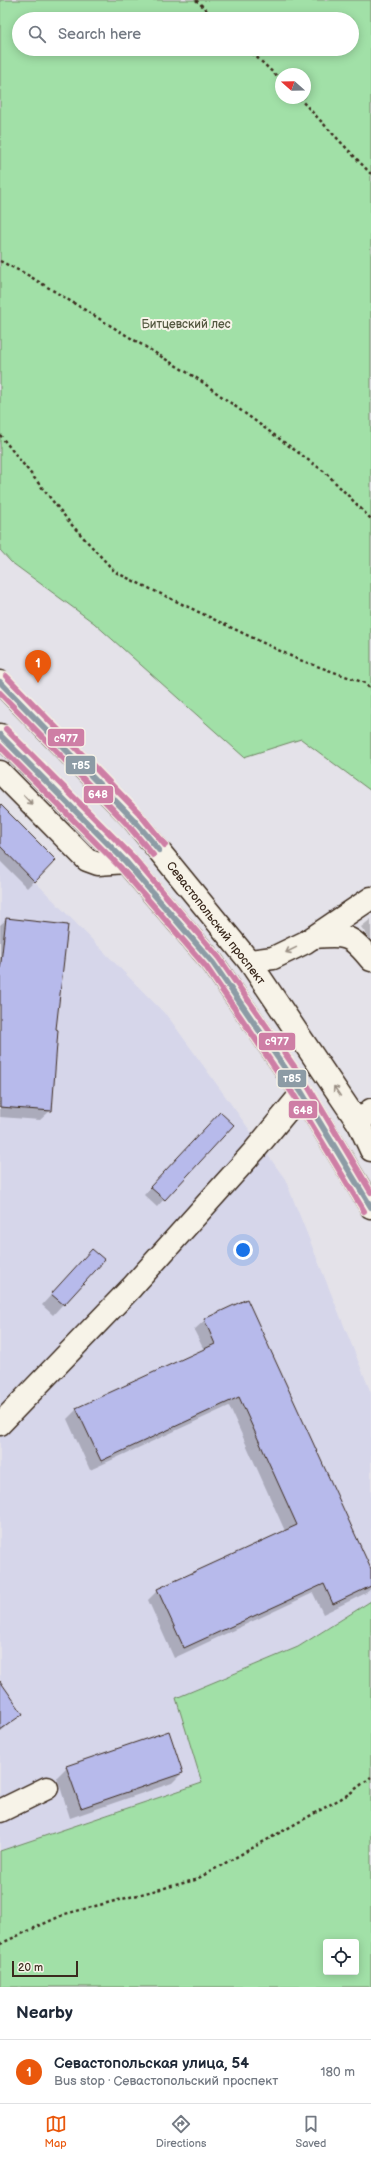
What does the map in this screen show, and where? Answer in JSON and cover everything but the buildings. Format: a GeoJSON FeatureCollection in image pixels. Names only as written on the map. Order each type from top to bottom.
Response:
{"type":"FeatureCollection","features":[{"type":"Feature","properties":{"kind":"main road","name":"Севастопольский проспект"},"geometry":{"type":"LineString","coordinates":[[0,682],[133,819],[249,961],[365,1117],[371,1150]]}},
{"type":"Feature","properties":{"kind":"main road"},"geometry":{"type":"LineString","coordinates":[[0,735],[126,862],[213,964],[302,1093],[371,1207]]}},
{"type":"Feature","properties":{"kind":"main road"},"geometry":{"type":"LineString","coordinates":[[0,772],[87,860],[98,864],[126,862]]}},
{"type":"Feature","properties":{"kind":"main road"},"geometry":{"type":"LineString","coordinates":[[249,961],[273,958],[315,937],[371,898]]}},
{"type":"Feature","properties":{"kind":"main road"},"geometry":{"type":"LineString","coordinates":[[315,937],[340,935],[357,942],[371,960]]}},
{"type":"Feature","properties":{"kind":"main road"},"geometry":{"type":"LineString","coordinates":[[0,1424],[132,1287],[254,1151],[302,1093]]}},
{"type":"Feature","properties":{"kind":"main road"},"geometry":{"type":"LineString","coordinates":[[0,1811],[47,1788]]}},
{"type":"Feature","properties":{"kind":"path"},"geometry":{"type":"LineString","coordinates":[[196,0],[209,12]]}},
{"type":"Feature","properties":{"kind":"path"},"geometry":{"type":"LineString","coordinates":[[255,56],[275,74]]}},
{"type":"Feature","properties":{"kind":"path"},"geometry":{"type":"LineString","coordinates":[[305,104],[371,174]]}},
{"type":"Feature","properties":{"kind":"path"},"geometry":{"type":"LineString","coordinates":[[0,261],[26,274],[198,379],[326,473],[371,519]]}},
{"type":"Feature","properties":{"kind":"path"},"geometry":{"type":"LineString","coordinates":[[0,435],[71,524],[115,572],[297,660],[365,683],[371,690]]}},
{"type":"Feature","properties":{"kind":"path"},"geometry":{"type":"LineString","coordinates":[[0,1944],[65,1914],[195,1880],[349,1794],[371,1777]]}},
{"type":"Feature","properties":{"kind":"shaded area"},"geometry":{"type":"Polygon","coordinates":[[[0,846],[169,1018],[285,1179],[371,1393],[371,1601],[298,1647],[176,1698],[202,1783],[0,1851],[0,846]]]}},
{"type":"Feature","properties":{"kind":"green space","name":"Битцевский лес"},"geometry":{"type":"Polygon","coordinates":[[[0,0],[371,0],[371,791],[301,739],[244,757],[94,623],[11,562],[0,550],[0,0]]]}},
{"type":"Feature","properties":{"kind":"green space"},"geometry":{"type":"Polygon","coordinates":[[[371,1601],[371,1987],[0,1987],[0,1851],[202,1783],[176,1698],[298,1647],[371,1601]]]}},
{"type":"Feature","properties":{"kind":"transit line","name":"с977"},"geometry":{"type":"LineString","coordinates":[[6,676],[139,813],[165,845]]}},
{"type":"Feature","properties":{"kind":"transit line","name":"т85"},"geometry":{"type":"LineString","coordinates":[[0,682],[133,819],[159,850]]}},
{"type":"Feature","properties":{"kind":"transit line","name":"648"},"geometry":{"type":"LineString","coordinates":[[0,693],[127,824],[153,855]]}},
{"type":"Feature","properties":{"kind":"transit line","name":"с977"},"geometry":{"type":"LineString","coordinates":[[6,729],[132,856],[219,958],[309,1088],[371,1192]]}},
{"type":"Feature","properties":{"kind":"transit line","name":"т85"},"geometry":{"type":"LineString","coordinates":[[0,735],[126,862],[213,963],[302,1093],[371,1207]]}},
{"type":"Feature","properties":{"kind":"transit line","name":"648"},"geometry":{"type":"LineString","coordinates":[[0,746],[120,867],[207,968],[295,1097],[364,1211]]}},
{"type":"Feature","properties":{"kind":"place","name":"Севастопольская улица, 54"},"geometry":{"type":"Point","coordinates":[38,683]}}]}
